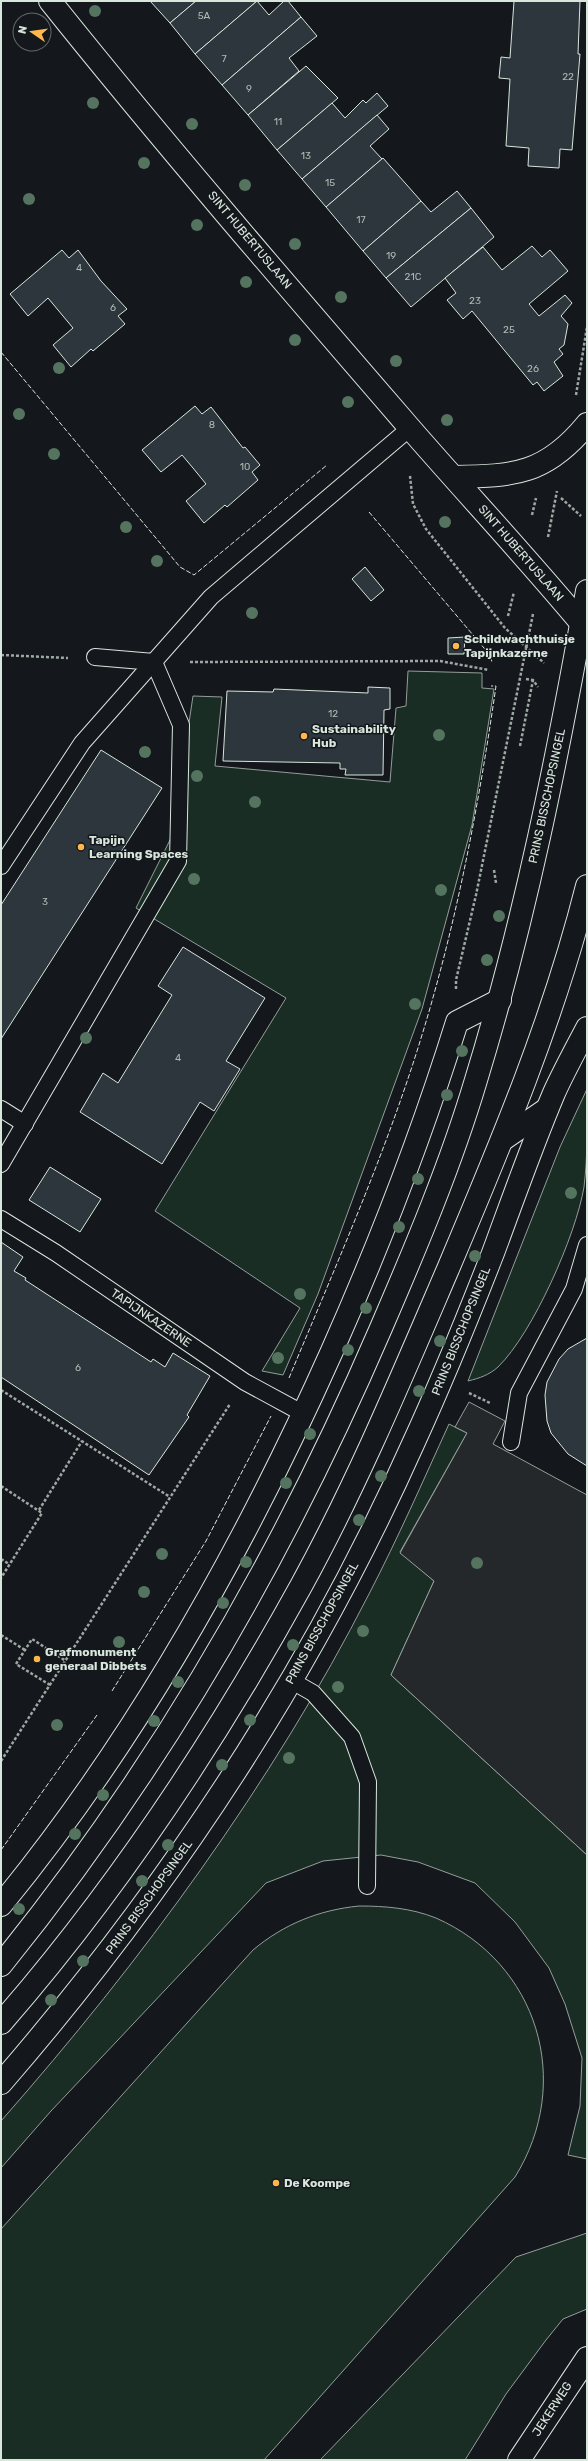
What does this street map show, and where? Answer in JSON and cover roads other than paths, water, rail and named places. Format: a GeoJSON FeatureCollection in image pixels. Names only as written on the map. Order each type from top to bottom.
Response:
{"type":"FeatureCollection","features":[{"type":"Feature","properties":{"kind":"street","name":"SINT HUBERTUSLAAN"},"geometry":{"type":"LineString","coordinates":[[50,1],[102,67],[410,428],[511,539],[584,627]]}},
{"type":"Feature","properties":{"kind":"street"},"geometry":{"type":"LineString","coordinates":[[454,477],[506,475],[540,465],[565,449],[587,424]]}},
{"type":"Feature","properties":{"kind":"street","name":"PRINS BISSCHOPSINGEL"},"geometry":{"type":"LineString","coordinates":[[1,1965],[73,1873],[156,1754],[234,1626],[294,1516],[336,1429],[411,1257],[455,1142],[500,1000],[526,897],[584,627],[587,591]]}},
{"type":"Feature","properties":{"kind":"street"},"geometry":{"type":"LineString","coordinates":[[1,2023],[61,1951],[116,1878],[166,1805],[243,1686],[302,1584],[352,1484],[387,1409],[502,1140],[555,996],[587,886]]}},
{"type":"Feature","properties":{"kind":"street"},"geometry":{"type":"LineString","coordinates":[[1,1905],[34,1864],[92,1785],[164,1675],[248,1527],[304,1414],[382,1234],[420,1136],[457,1022],[500,1000]]}},
{"type":"Feature","properties":{"kind":"street","name":"PRINS BISSCHOPSINGEL"},"geometry":{"type":"LineString","coordinates":[[1,2083],[87,1981],[139,1912],[224,1788],[292,1680],[379,1518],[442,1380],[547,1109],[587,1028]]}},
{"type":"Feature","properties":{"kind":"street","name":"PRINS BISSCHOPSINGEL"},"geometry":{"type":"LineString","coordinates":[[502,1140],[547,1109]]}},
{"type":"Feature","properties":{"kind":"street","name":"JEKERWEG"},"geometry":{"type":"LineString","coordinates":[[519,2460],[587,2358]]}},
{"type":"Feature","properties":{"kind":"lane"},"geometry":{"type":"LineString","coordinates":[[1,866],[82,743],[211,597],[410,428]]}},
{"type":"Feature","properties":{"kind":"lane"},"geometry":{"type":"LineString","coordinates":[[95,657],[154,662]]}},
{"type":"Feature","properties":{"kind":"lane"},"geometry":{"type":"LineString","coordinates":[[1,1164],[178,861],[181,725],[154,662]]}},
{"type":"Feature","properties":{"kind":"lane"},"geometry":{"type":"LineString","coordinates":[[1,1109],[25,1124]]}},
{"type":"Feature","properties":{"kind":"lane","name":"TAPIJNKAZERNE"},"geometry":{"type":"LineString","coordinates":[[1,1219],[56,1253],[245,1382],[304,1414]]}},
{"type":"Feature","properties":{"kind":"lane"},"geometry":{"type":"LineString","coordinates":[[511,1442],[519,1393],[579,1278],[587,1245]]}},
{"type":"Feature","properties":{"kind":"lane"},"geometry":{"type":"LineString","coordinates":[[292,1680],[313,1693],[352,1737],[368,1782],[367,1886]]}},
{"type":"Feature","properties":{"kind":"place","name":"Schildwachthuisje Tapijnkazerne"},"geometry":{"type":"Point","coordinates":[456,646]}},
{"type":"Feature","properties":{"kind":"place","name":"Sustainability Hub"},"geometry":{"type":"Point","coordinates":[304,736]}},
{"type":"Feature","properties":{"kind":"place","name":"Tapijn Learning Spaces"},"geometry":{"type":"Point","coordinates":[81,847]}},
{"type":"Feature","properties":{"kind":"place","name":"Grafmonument generaal Dibbets"},"geometry":{"type":"Point","coordinates":[37,1659]}},
{"type":"Feature","properties":{"kind":"place","name":"De Koompe"},"geometry":{"type":"Point","coordinates":[276,2183]}}]}
